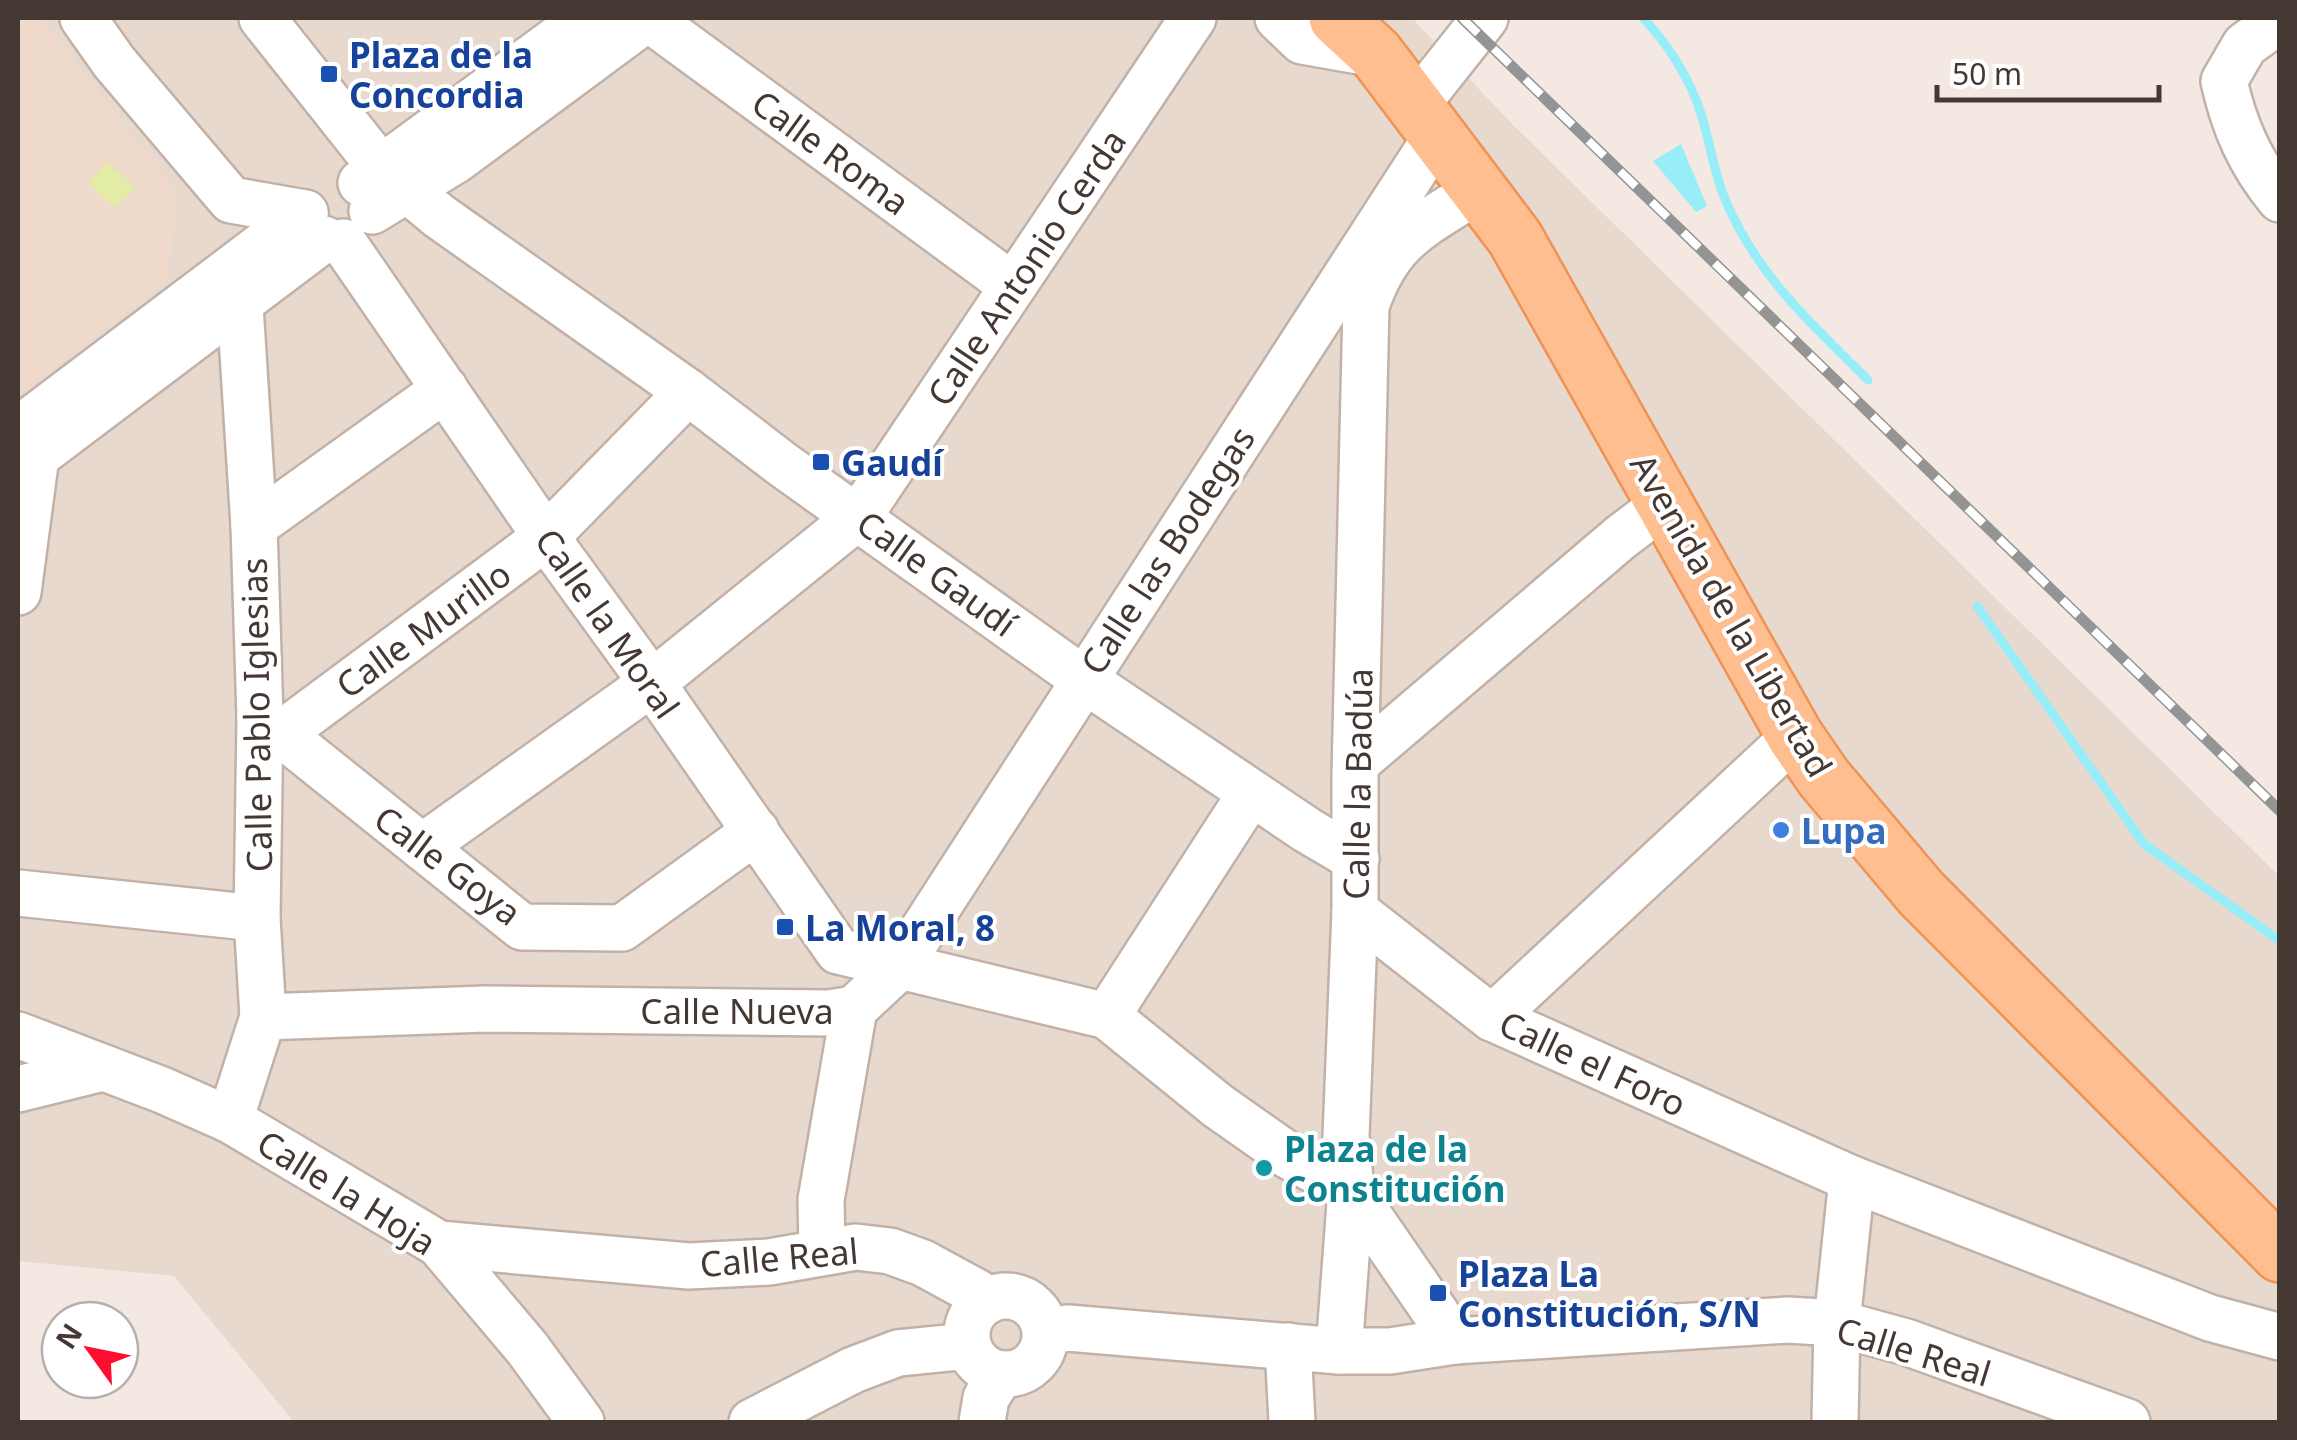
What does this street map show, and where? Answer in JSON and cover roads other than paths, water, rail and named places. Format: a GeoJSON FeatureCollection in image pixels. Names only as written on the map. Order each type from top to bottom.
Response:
{"type":"FeatureCollection","features":[{"type":"Feature","properties":{"kind":"main road","name":"Avenida de la Libertad"},"geometry":{"type":"LineString","coordinates":[[1337,18],[1376,54],[1514,238],[1794,736],[1824,778],[1921,893],[2280,1254]]}},
{"type":"Feature","properties":{"kind":"street"},"geometry":{"type":"LineString","coordinates":[[83,18],[114,62],[231,200],[356,207],[456,160],[648,18]]}},
{"type":"Feature","properties":{"kind":"street"},"geometry":{"type":"LineString","coordinates":[[262,18],[356,207]]}},
{"type":"Feature","properties":{"kind":"street"},"geometry":{"type":"LineString","coordinates":[[18,592],[24,452],[233,290],[356,207],[586,18]]}},
{"type":"Feature","properties":{"kind":"street","name":"Calle Roma"},"geometry":{"type":"LineString","coordinates":[[648,18],[1014,286]]}},
{"type":"Feature","properties":{"kind":"street","name":"Calle Antonio Cerda"},"geometry":{"type":"LineString","coordinates":[[422,848],[652,682],[859,516],[1193,18]]}},
{"type":"Feature","properties":{"kind":"street"},"geometry":{"type":"LineString","coordinates":[[1278,18],[1302,41],[1376,54]]}},
{"type":"Feature","properties":{"kind":"street","name":"Calle las Bodegas"},"geometry":{"type":"LineString","coordinates":[[898,967],[1364,248],[1427,120],[1486,18]]}},
{"type":"Feature","properties":{"kind":"street"},"geometry":{"type":"LineString","coordinates":[[2280,20],[2245,45],[2224,81],[2232,120],[2258,172],[2280,198]]}},
{"type":"Feature","properties":{"kind":"street","name":"Calle la Badúa"},"geometry":{"type":"LineString","coordinates":[[1338,1351],[1350,1190],[1346,1136],[1355,910],[1366,306],[1375,280],[1402,239],[1480,189]]}},
{"type":"Feature","properties":{"kind":"street","name":"Calle Pablo Iglesias"},"geometry":{"type":"LineString","coordinates":[[230,1120],[263,1017],[257,918],[270,725],[233,290],[231,200]]}},
{"type":"Feature","properties":{"kind":"street","name":"Calle la Moral"},"geometry":{"type":"LineString","coordinates":[[356,207],[446,388],[546,537],[652,682],[838,951],[898,967]]}},
{"type":"Feature","properties":{"kind":"street","name":"Calle Gaudí"},"geometry":{"type":"LineString","coordinates":[[356,207],[688,392],[1082,679],[1356,859]]}},
{"type":"Feature","properties":{"kind":"street"},"geometry":{"type":"LineString","coordinates":[[1364,248],[1366,306]]}},
{"type":"Feature","properties":{"kind":"street"},"geometry":{"type":"LineString","coordinates":[[1304,340],[1364,377]]}},
{"type":"Feature","properties":{"kind":"street"},"geometry":{"type":"LineString","coordinates":[[254,526],[446,388]]}},
{"type":"Feature","properties":{"kind":"street","name":"Calle Murillo"},"geometry":{"type":"LineString","coordinates":[[270,725],[546,537],[688,392]]}},
{"type":"Feature","properties":{"kind":"street"},"geometry":{"type":"LineString","coordinates":[[1356,763],[1666,503]]}},
{"type":"Feature","properties":{"kind":"street","name":"Calle Goya"},"geometry":{"type":"LineString","coordinates":[[270,725],[522,926],[622,928],[756,832]]}},
{"type":"Feature","properties":{"kind":"street"},"geometry":{"type":"LineString","coordinates":[[1492,1018],[1794,736]]}},
{"type":"Feature","properties":{"kind":"street"},"geometry":{"type":"LineString","coordinates":[[1107,1016],[1251,793]]}},
{"type":"Feature","properties":{"kind":"street"},"geometry":{"type":"LineString","coordinates":[[18,893],[257,918]]}},
{"type":"Feature","properties":{"kind":"street","name":"Calle el Foro"},"geometry":{"type":"LineString","coordinates":[[1355,910],[1492,1018],[1852,1180],[2210,1318],[2280,1336]]}},
{"type":"Feature","properties":{"kind":"street"},"geometry":{"type":"LineString","coordinates":[[898,967],[1107,1016],[1218,1106],[1289,1156],[1350,1190],[1455,1341],[1390,1350],[1338,1351],[1068,1328],[1046,1332]]}},
{"type":"Feature","properties":{"kind":"street","name":"Calle Nueva"},"geometry":{"type":"LineString","coordinates":[[263,1017],[485,1010],[830,1012],[854,1009],[898,967]]}},
{"type":"Feature","properties":{"kind":"street"},"geometry":{"type":"LineString","coordinates":[[822,1251],[820,1200],[854,1009]]}},
{"type":"Feature","properties":{"kind":"street","name":"Calle la Hoja"},"geometry":{"type":"LineString","coordinates":[[18,1036],[230,1120],[439,1244],[527,1348],[581,1422]]}},
{"type":"Feature","properties":{"kind":"street"},"geometry":{"type":"LineString","coordinates":[[18,1090],[103,1068]]}},
{"type":"Feature","properties":{"kind":"street"},"geometry":{"type":"LineString","coordinates":[[1835,1422],[1837,1323],[1852,1180]]}},
{"type":"Feature","properties":{"kind":"street","name":"Calle Real"},"geometry":{"type":"LineString","coordinates":[[439,1244],[689,1266],[770,1262],[856,1247],[890,1250],[923,1263],[986,1301]]}},
{"type":"Feature","properties":{"kind":"street"},"geometry":{"type":"LineString","coordinates":[[752,1422],[853,1370],[898,1353],[984,1360],[1025,1370],[1037,1360],[1046,1332],[1033,1306],[1020,1298],[1003,1296],[986,1301],[974,1312],[967,1328],[984,1360],[986,1398],[982,1422]]}},
{"type":"Feature","properties":{"kind":"street","name":"Calle Real"},"geometry":{"type":"LineString","coordinates":[[1455,1341],[1788,1320],[1837,1323],[1906,1342],[2127,1422]]}},
{"type":"Feature","properties":{"kind":"street"},"geometry":{"type":"LineString","coordinates":[[1288,1346],[1292,1422]]}},
{"type":"Feature","properties":{"kind":"water"},"geometry":{"type":"Polygon","coordinates":[[[1681,144],[1707,206],[1696,212],[1653,161],[1681,144]]]}},
{"type":"Feature","properties":{"kind":"waterway"},"geometry":{"type":"LineString","coordinates":[[1643,18],[1674,57],[1692,90],[1721,187],[1752,251],[1787,297],[1868,380]]}},
{"type":"Feature","properties":{"kind":"waterway"},"geometry":{"type":"LineString","coordinates":[[1977,606],[2144,844],[2280,941]]}},
{"type":"Feature","properties":{"kind":"railway"},"geometry":{"type":"LineString","coordinates":[[1462,18],[2280,811]]}},
{"type":"Feature","properties":{"kind":"place","name":"Plaza de la Concordia"},"geometry":{"type":"Point","coordinates":[329,74]}},
{"type":"Feature","properties":{"kind":"place","name":"Gaudí"},"geometry":{"type":"Point","coordinates":[821,462]}},
{"type":"Feature","properties":{"kind":"place","name":"Lupa"},"geometry":{"type":"Point","coordinates":[1781,830]}},
{"type":"Feature","properties":{"kind":"place","name":"La Moral, 8"},"geometry":{"type":"Point","coordinates":[785,927]}},
{"type":"Feature","properties":{"kind":"place","name":"Plaza de la Constitución"},"geometry":{"type":"Point","coordinates":[1264,1168]}},
{"type":"Feature","properties":{"kind":"place","name":"Plaza La Constitución, S/N"},"geometry":{"type":"Point","coordinates":[1438,1293]}}]}
